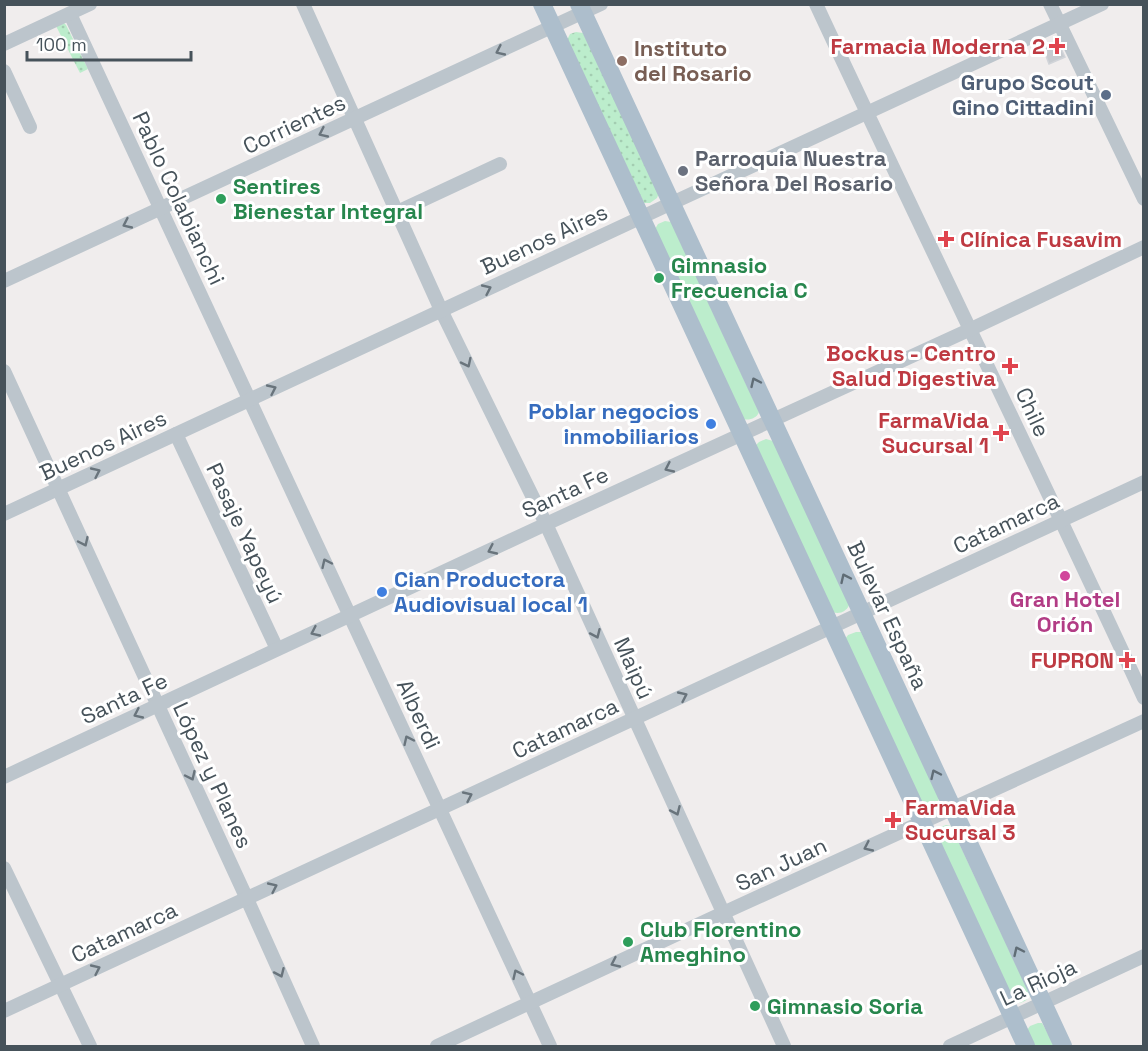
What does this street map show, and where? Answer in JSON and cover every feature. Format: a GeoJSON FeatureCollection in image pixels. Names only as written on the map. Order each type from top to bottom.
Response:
{"type":"FeatureCollection","features":[{"type":"Feature","properties":{"kind":"main road"},"geometry":{"type":"LineString","coordinates":[[542,4],[1026,1047]]}},
{"type":"Feature","properties":{"kind":"main road","name":"Bulevar España"},"geometry":{"type":"LineString","coordinates":[[581,9],[1063,1047]]}},
{"type":"Feature","properties":{"kind":"street","name":"Maipú"},"geometry":{"type":"LineString","coordinates":[[303,4],[441,310],[546,524],[784,1047]]}},
{"type":"Feature","properties":{"kind":"street","name":"Corrientes"},"geometry":{"type":"LineString","coordinates":[[4,281],[553,26],[581,9],[601,4]]}},
{"type":"Feature","properties":{"kind":"street","name":"Chile"},"geometry":{"type":"LineString","coordinates":[[816,4],[1062,520],[1143,698]]}},
{"type":"Feature","properties":{"kind":"street"},"geometry":{"type":"LineString","coordinates":[[1050,4],[1143,199]]}},
{"type":"Feature","properties":{"kind":"street","name":"Buenos Aires"},"geometry":{"type":"LineString","coordinates":[[4,514],[1102,4]]}},
{"type":"Feature","properties":{"kind":"street"},"geometry":{"type":"LineString","coordinates":[[4,44],[80,8]]}},
{"type":"Feature","properties":{"kind":"street","name":"Pablo Colabianchi"},"geometry":{"type":"LineString","coordinates":[[80,8],[161,209],[250,399]]}},
{"type":"Feature","properties":{"kind":"street"},"geometry":{"type":"LineString","coordinates":[[4,71],[30,127]]}},
{"type":"Feature","properties":{"kind":"street"},"geometry":{"type":"LineString","coordinates":[[397,212],[500,164]]}},
{"type":"Feature","properties":{"kind":"street","name":"Santa Fe"},"geometry":{"type":"LineString","coordinates":[[4,777],[1143,247]]}},
{"type":"Feature","properties":{"kind":"street","name":"López y Planes"},"geometry":{"type":"LineString","coordinates":[[4,371],[314,1047]]}},
{"type":"Feature","properties":{"kind":"street","name":"Alberdi"},"geometry":{"type":"LineString","coordinates":[[250,399],[550,1047]]}},
{"type":"Feature","properties":{"kind":"street","name":"Pasaje Yapeyú"},"geometry":{"type":"LineString","coordinates":[[176,434],[277,650]]}},
{"type":"Feature","properties":{"kind":"street","name":"Catamarca"},"geometry":{"type":"LineString","coordinates":[[4,1011],[1143,483]]}},
{"type":"Feature","properties":{"kind":"street","name":"San Juan"},"geometry":{"type":"LineString","coordinates":[[437,1047],[1143,721]]}},
{"type":"Feature","properties":{"kind":"street"},"geometry":{"type":"LineString","coordinates":[[4,868],[90,1047]]}},
{"type":"Feature","properties":{"kind":"street","name":"La Rioja"},"geometry":{"type":"LineString","coordinates":[[950,1047],[1143,956]]}},
{"type":"Feature","properties":{"kind":"green space"},"geometry":{"type":"Polygon","coordinates":[[[64,23],[88,69],[80,73],[56,26],[64,23]]]}},
{"type":"Feature","properties":{"kind":"green space"},"geometry":{"type":"Polygon","coordinates":[[[583,33],[659,193],[657,198],[650,203],[644,203],[567,40],[570,34],[583,33]]]}},
{"type":"Feature","properties":{"kind":"green space"},"geometry":{"type":"Polygon","coordinates":[[[665,221],[671,222],[759,412],[748,420],[743,419],[655,229],[658,224],[665,221]]]}},
{"type":"Feature","properties":{"kind":"green space"},"geometry":{"type":"Polygon","coordinates":[[[766,439],[773,441],[849,605],[842,612],[833,612],[756,445],[766,439]]]}},
{"type":"Feature","properties":{"kind":"green space"},"geometry":{"type":"Polygon","coordinates":[[[856,632],[861,632],[939,797],[938,802],[930,807],[924,807],[845,639],[856,632]]]}},
{"type":"Feature","properties":{"kind":"green space"},"geometry":{"type":"Polygon","coordinates":[[[946,825],[951,826],[1030,995],[1023,1002],[1014,1003],[935,833],[946,825]]]}},
{"type":"Feature","properties":{"kind":"green space"},"geometry":{"type":"Polygon","coordinates":[[[1042,1023],[1055,1046],[1033,1046],[1027,1030],[1042,1023]]]}},
{"type":"Feature","properties":{"kind":"building"},"geometry":{"type":"Polygon","coordinates":[[[1058,42],[1065,57],[1049,64],[1043,48],[1058,42]]]}},
{"type":"Feature","properties":{"kind":"place","name":"Farmacia Moderna 2"},"geometry":{"type":"Point","coordinates":[1057,46]}},
{"type":"Feature","properties":{"kind":"place","name":"Instituto del Rosario"},"geometry":{"type":"Point","coordinates":[622,61]}},
{"type":"Feature","properties":{"kind":"place","name":"Grupo Scout Gino Cittadini"},"geometry":{"type":"Point","coordinates":[1106,95]}},
{"type":"Feature","properties":{"kind":"place","name":"Parroquia Nuestra Señora Del Rosario"},"geometry":{"type":"Point","coordinates":[683,171]}},
{"type":"Feature","properties":{"kind":"place","name":"Sentires Bienestar Integral"},"geometry":{"type":"Point","coordinates":[221,199]}},
{"type":"Feature","properties":{"kind":"place","name":"Clínica Fusavim"},"geometry":{"type":"Point","coordinates":[946,239]}},
{"type":"Feature","properties":{"kind":"place","name":"Gimnasio Frecuencia C"},"geometry":{"type":"Point","coordinates":[659,278]}},
{"type":"Feature","properties":{"kind":"place","name":"Bockus - Centro Salud Digestiva"},"geometry":{"type":"Point","coordinates":[1010,366]}},
{"type":"Feature","properties":{"kind":"place","name":"Poblar negocios inmobiliarios"},"geometry":{"type":"Point","coordinates":[711,424]}},
{"type":"Feature","properties":{"kind":"place","name":"FarmaVida Sucursal 1"},"geometry":{"type":"Point","coordinates":[1001,433]}},
{"type":"Feature","properties":{"kind":"place","name":"Gran Hotel Orión"},"geometry":{"type":"Point","coordinates":[1065,576]}},
{"type":"Feature","properties":{"kind":"place","name":"Cian Productora Audiovisual local 1"},"geometry":{"type":"Point","coordinates":[382,592]}},
{"type":"Feature","properties":{"kind":"place","name":"FUPRON"},"geometry":{"type":"Point","coordinates":[1127,660]}},
{"type":"Feature","properties":{"kind":"place","name":"FarmaVida Sucursal 3"},"geometry":{"type":"Point","coordinates":[893,820]}},
{"type":"Feature","properties":{"kind":"place","name":"Club Florentino Ameghino"},"geometry":{"type":"Point","coordinates":[628,942]}},
{"type":"Feature","properties":{"kind":"place","name":"Gimnasio Soria"},"geometry":{"type":"Point","coordinates":[755,1006]}}]}
